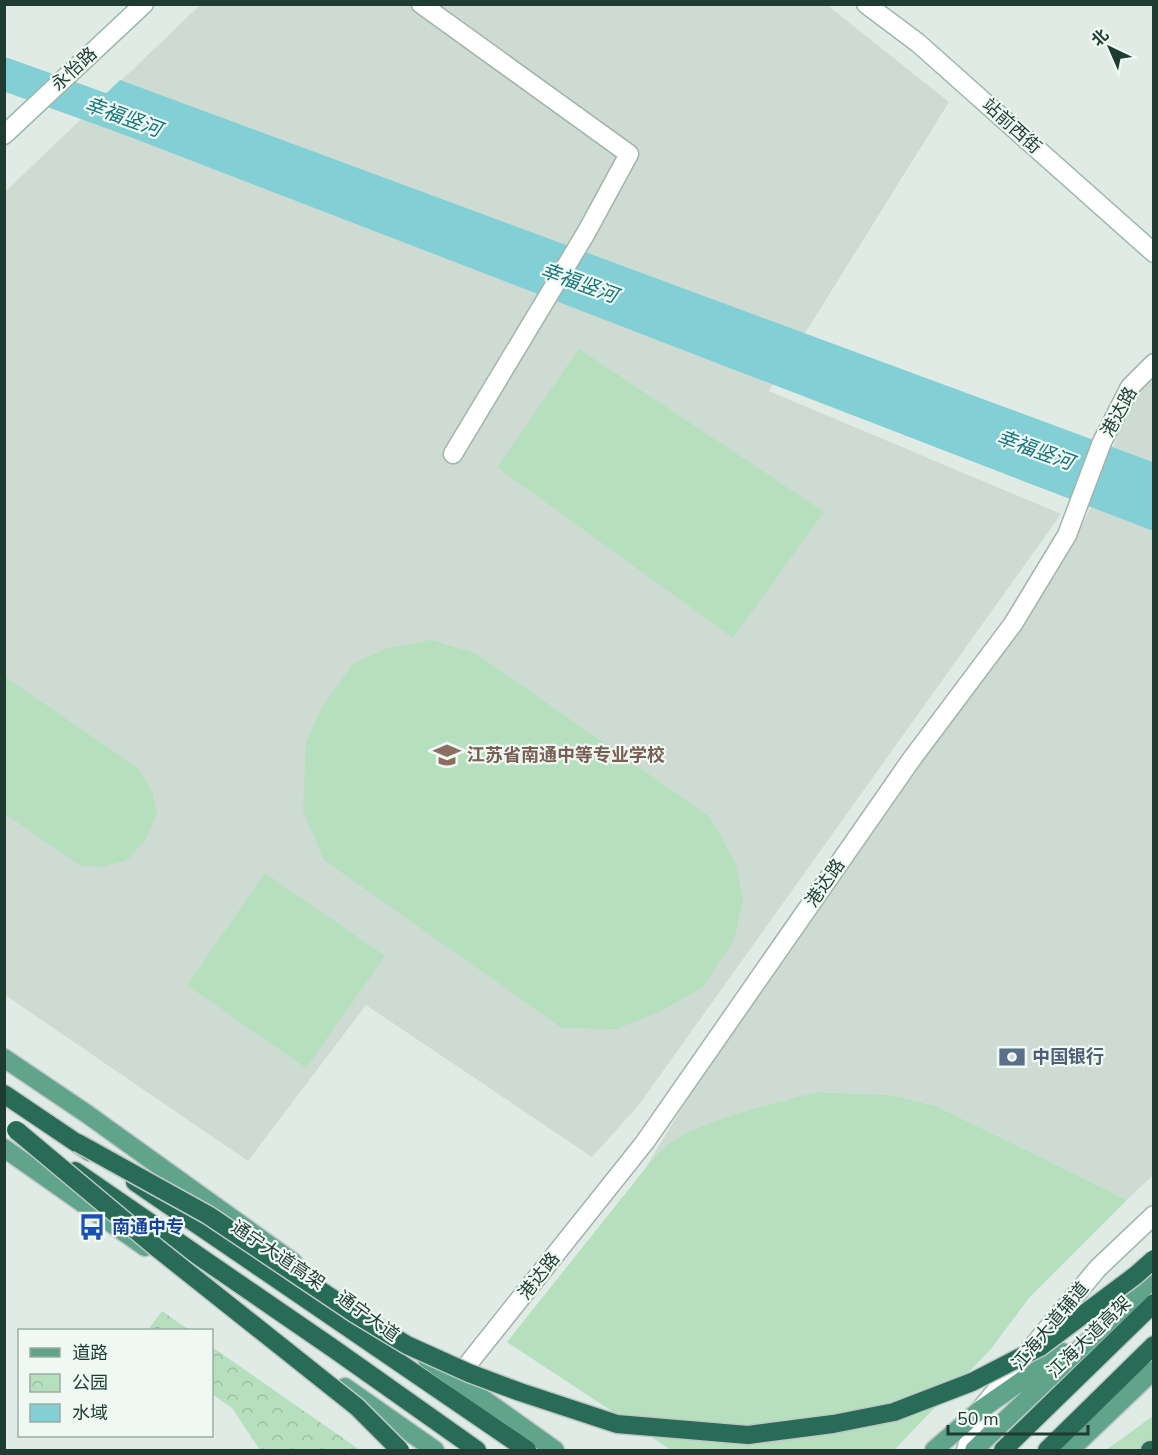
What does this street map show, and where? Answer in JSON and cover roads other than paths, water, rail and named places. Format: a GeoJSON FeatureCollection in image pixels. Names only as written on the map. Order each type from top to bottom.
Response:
{"type":"FeatureCollection","features":[{"type":"Feature","properties":{"kind":"highway","name":"通宁大道高架"},"geometry":{"type":"LineString","coordinates":[[4,1094],[527,1450]]}},
{"type":"Feature","properties":{"kind":"highway"},"geometry":{"type":"LineString","coordinates":[[10,1126],[157,1248],[357,1407],[400,1450]]}},
{"type":"Feature","properties":{"kind":"highway"},"geometry":{"type":"LineString","coordinates":[[10,1126],[477,1450]]}},
{"type":"Feature","properties":{"kind":"highway"},"geometry":{"type":"LineString","coordinates":[[78,1143],[208,1215],[354,1313],[407,1345],[469,1373],[617,1424],[748,1435],[833,1424],[894,1412],[972,1382],[1040,1347],[1154,1259]]}},
{"type":"Feature","properties":{"kind":"highway","name":"江海大道高架"},"geometry":{"type":"LineString","coordinates":[[1003,1450],[1154,1303]]}},
{"type":"Feature","properties":{"kind":"highway"},"geometry":{"type":"LineString","coordinates":[[1047,1450],[1154,1345]]}},
{"type":"Feature","properties":{"kind":"main road","name":"通宁大道"},"geometry":{"type":"LineString","coordinates":[[4,1058],[87,1114],[555,1450]]}},
{"type":"Feature","properties":{"kind":"main road"},"geometry":{"type":"LineString","coordinates":[[4,1148],[435,1450]]}},
{"type":"Feature","properties":{"kind":"main road"},"geometry":{"type":"LineString","coordinates":[[974,1450],[1154,1278]]}},
{"type":"Feature","properties":{"kind":"main road"},"geometry":{"type":"LineString","coordinates":[[934,1450],[980,1410],[1114,1316]]}},
{"type":"Feature","properties":{"kind":"main road"},"geometry":{"type":"LineString","coordinates":[[1070,1450],[1154,1370]]}},
{"type":"Feature","properties":{"kind":"street","name":"永怡路"},"geometry":{"type":"LineString","coordinates":[[4,135],[144,4]]}},
{"type":"Feature","properties":{"kind":"street"},"geometry":{"type":"LineString","coordinates":[[421,4],[629,154],[586,233],[453,454]]}},
{"type":"Feature","properties":{"kind":"street","name":"站前西街"},"geometry":{"type":"LineString","coordinates":[[866,4],[918,43],[1154,253]]}},
{"type":"Feature","properties":{"kind":"street","name":"港达路"},"geometry":{"type":"LineString","coordinates":[[456,1379],[645,1142],[911,760],[1012,624],[1067,536],[1102,442],[1130,387],[1154,363]]}},
{"type":"Feature","properties":{"kind":"street","name":"江海大道辅道"},"geometry":{"type":"LineString","coordinates":[[966,1450],[980,1410],[1098,1268],[1154,1215]]}},
{"type":"Feature","properties":{"kind":"water"},"geometry":{"type":"Polygon","coordinates":[[[120,80],[1153,462],[1153,531],[81,118],[120,80]]]}},
{"type":"Feature","properties":{"kind":"waterway","name":"幸福竖河"},"geometry":{"type":"LineString","coordinates":[[4,74],[135,121]]}},
{"type":"Feature","properties":{"kind":"place","name":"江苏省南通中等专业学校"},"geometry":{"type":"Point","coordinates":[447,755]}},
{"type":"Feature","properties":{"kind":"place","name":"中国银行"},"geometry":{"type":"Point","coordinates":[1012,1057]}},
{"type":"Feature","properties":{"kind":"place","name":"南通中专"},"geometry":{"type":"Point","coordinates":[92,1227]}}]}
